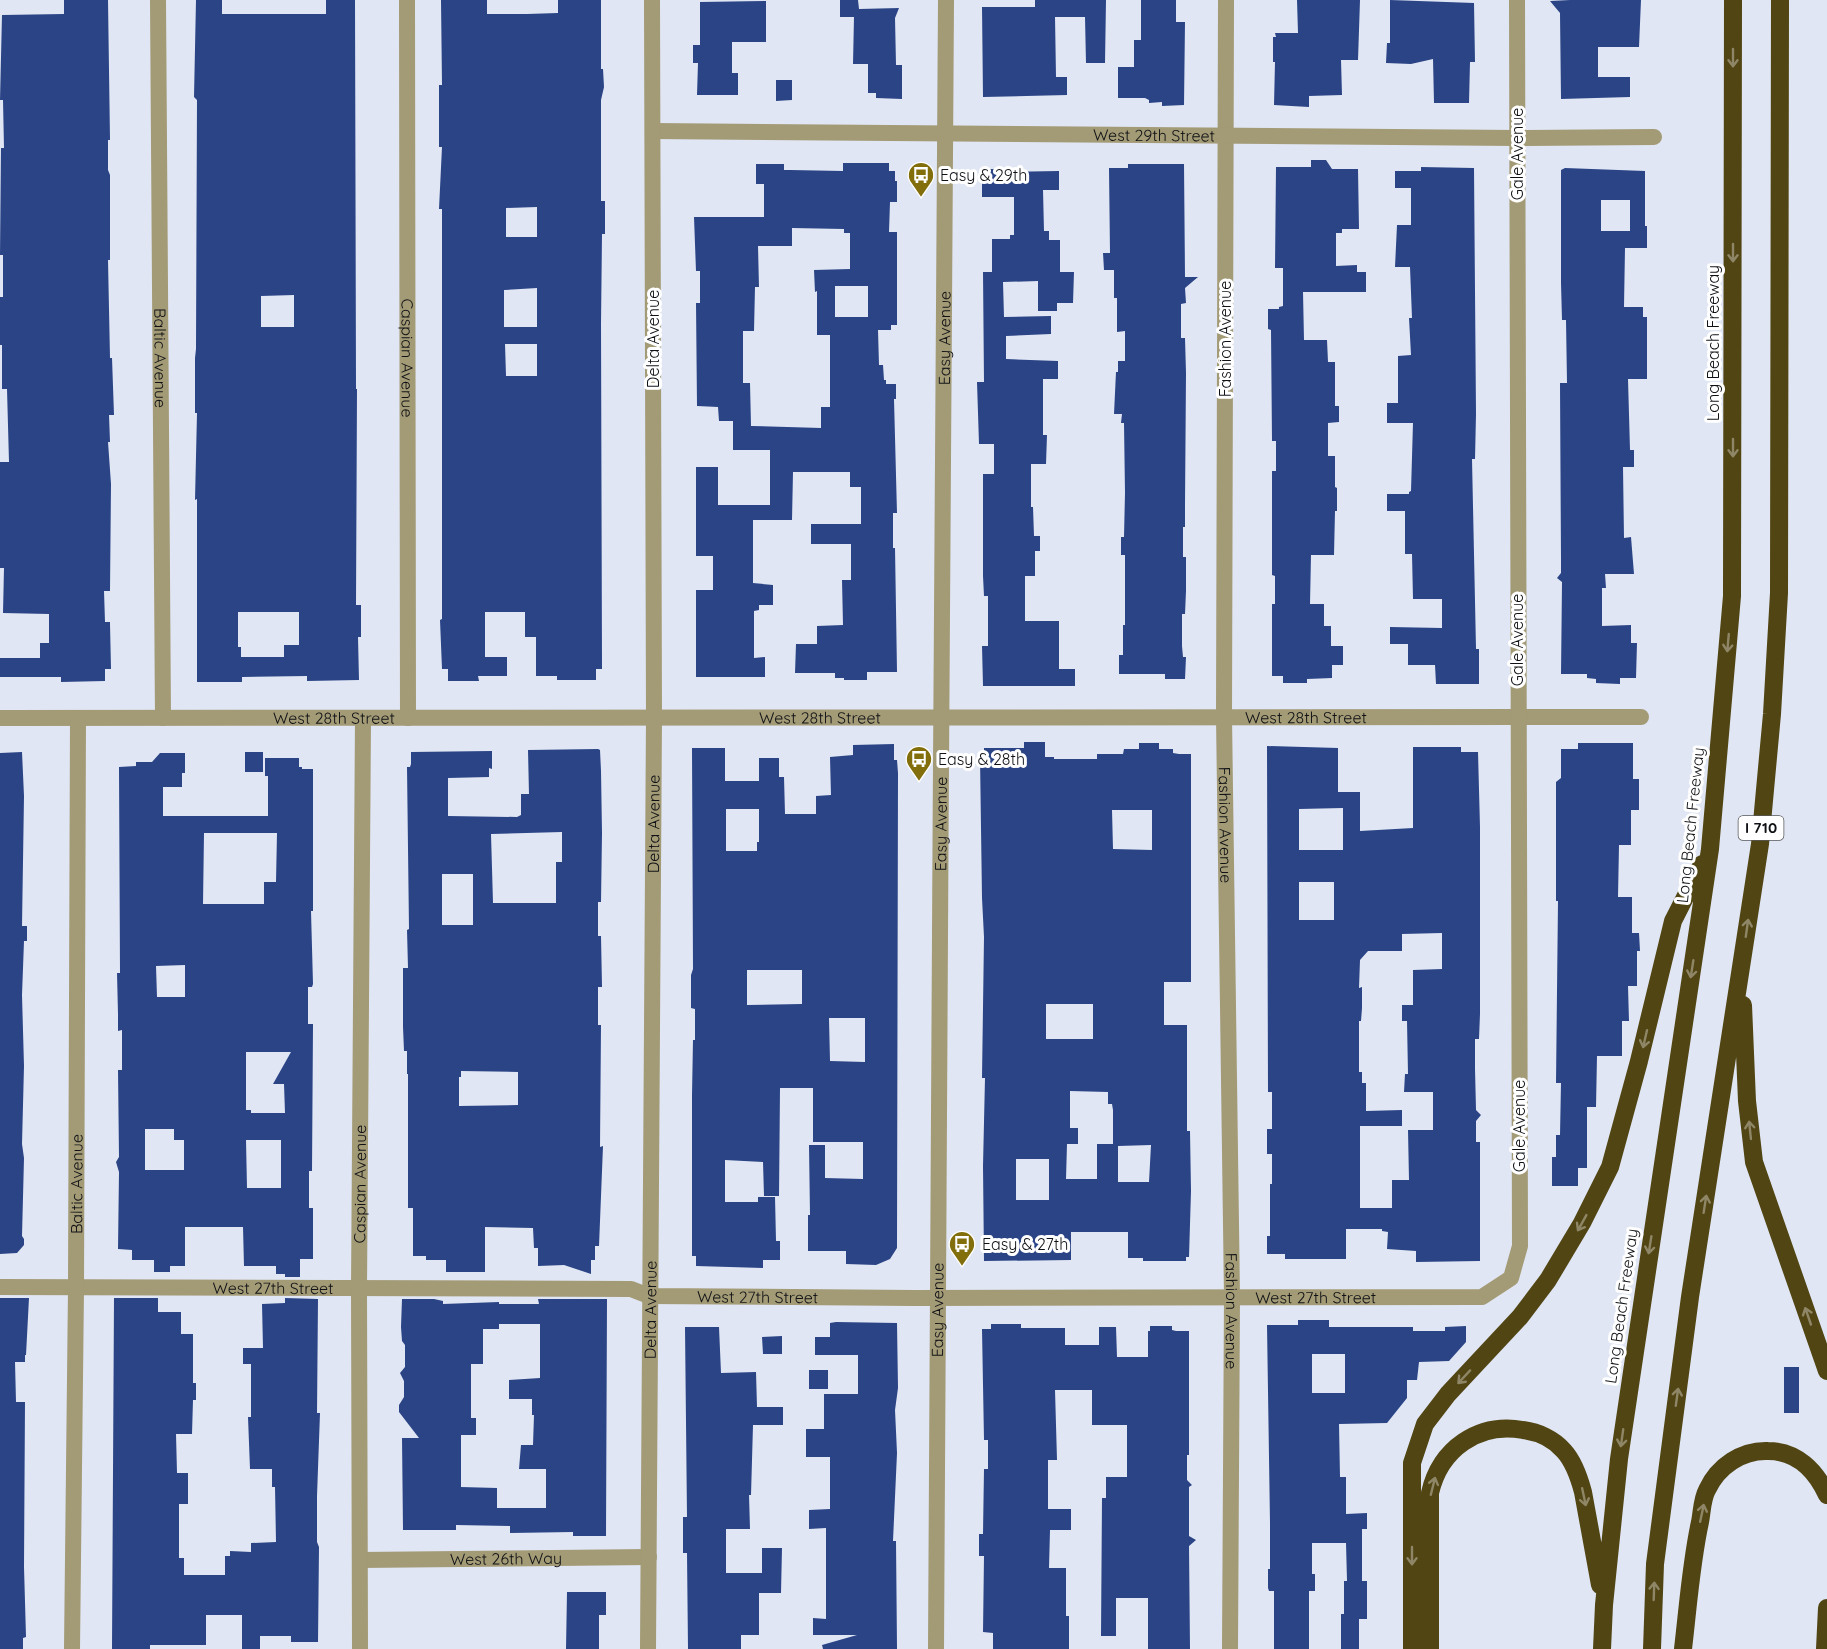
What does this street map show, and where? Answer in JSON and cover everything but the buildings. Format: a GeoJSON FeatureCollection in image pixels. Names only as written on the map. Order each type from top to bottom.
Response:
{"type":"FeatureCollection","features":[{"type":"Feature","properties":{"kind":"highway","name":"Long Beach Freeway"},"geometry":{"type":"LineString","coordinates":[[1602,1649],[1604,1605],[1619,1459],[1710,849],[1732,596],[1732,0]]}},
{"type":"Feature","properties":{"kind":"highway","name":"I 710"},"geometry":{"type":"LineString","coordinates":[[1652,1649],[1655,1564],[1690,1298],[1742,964],[1773,714],[1779,593],[1780,0]]}},
{"type":"Feature","properties":{"kind":"highway"},"geometry":{"type":"LineString","coordinates":[[1412,1649],[1412,1463],[1425,1424],[1448,1394],[1520,1317],[1548,1280],[1582,1224],[1610,1167],[1673,921],[1710,849]]}},
{"type":"Feature","properties":{"kind":"highway"},"geometry":{"type":"LineString","coordinates":[[1742,964],[1747,1101],[1754,1162],[1827,1371]]}},
{"type":"Feature","properties":{"kind":"highway"},"geometry":{"type":"LineString","coordinates":[[1430,1649],[1430,1493],[1432,1484],[1445,1458],[1470,1437],[1482,1432],[1511,1428],[1537,1433],[1556,1444],[1572,1463],[1583,1492],[1604,1605]]}},
{"type":"Feature","properties":{"kind":"highway"},"geometry":{"type":"LineString","coordinates":[[1683,1649],[1697,1533],[1706,1491],[1715,1477],[1741,1455],[1756,1451],[1773,1451],[1789,1455],[1804,1463],[1815,1472],[1827,1495]]}},
{"type":"Feature","properties":{"kind":"highway"},"geometry":{"type":"LineString","coordinates":[[1825,1649],[1827,1608]]}},
{"type":"Feature","properties":{"kind":"street","name":"Baltic Avenue"},"geometry":{"type":"LineString","coordinates":[[158,0],[163,718]]}},
{"type":"Feature","properties":{"kind":"street","name":"Caspian Avenue"},"geometry":{"type":"LineString","coordinates":[[407,0],[408,718]]}},
{"type":"Feature","properties":{"kind":"street","name":"Delta Avenue"},"geometry":{"type":"LineString","coordinates":[[648,1649],[654,717],[652,0]]}},
{"type":"Feature","properties":{"kind":"street","name":"Easy Avenue"},"geometry":{"type":"LineString","coordinates":[[936,1649],[936,1298],[946,0]]}},
{"type":"Feature","properties":{"kind":"street","name":"Fashion Avenue"},"geometry":{"type":"LineString","coordinates":[[1226,0],[1224,717],[1232,1297],[1230,1649]]}},
{"type":"Feature","properties":{"kind":"street","name":"Gale Avenue"},"geometry":{"type":"LineString","coordinates":[[1511,1278],[1520,1245],[1516,0]]}},
{"type":"Feature","properties":{"kind":"street","name":"West 29th Street"},"geometry":{"type":"LineString","coordinates":[[653,131],[1654,138]]}},
{"type":"Feature","properties":{"kind":"street","name":"West 28th Street"},"geometry":{"type":"LineString","coordinates":[[0,718],[1641,717]]}},
{"type":"Feature","properties":{"kind":"street","name":"Baltic Avenue"},"geometry":{"type":"LineString","coordinates":[[72,1649],[78,718]]}},
{"type":"Feature","properties":{"kind":"street","name":"Caspian Avenue"},"geometry":{"type":"LineString","coordinates":[[360,1649],[359,1288],[363,718]]}},
{"type":"Feature","properties":{"kind":"street","name":"West 27th Street"},"geometry":{"type":"LineString","coordinates":[[0,1287],[631,1288],[649,1296],[936,1298],[1482,1297],[1511,1278]]}},
{"type":"Feature","properties":{"kind":"street","name":"West 26th Way"},"geometry":{"type":"LineString","coordinates":[[360,1560],[650,1557]]}},
{"type":"Feature","properties":{"kind":"place","name":"Easy & 29th"},"geometry":{"type":"Point","coordinates":[921,198]}},
{"type":"Feature","properties":{"kind":"place","name":"Easy & 28th"},"geometry":{"type":"Point","coordinates":[919,782]}},
{"type":"Feature","properties":{"kind":"place","name":"Easy & 27th"},"geometry":{"type":"Point","coordinates":[962,1267]}}]}
